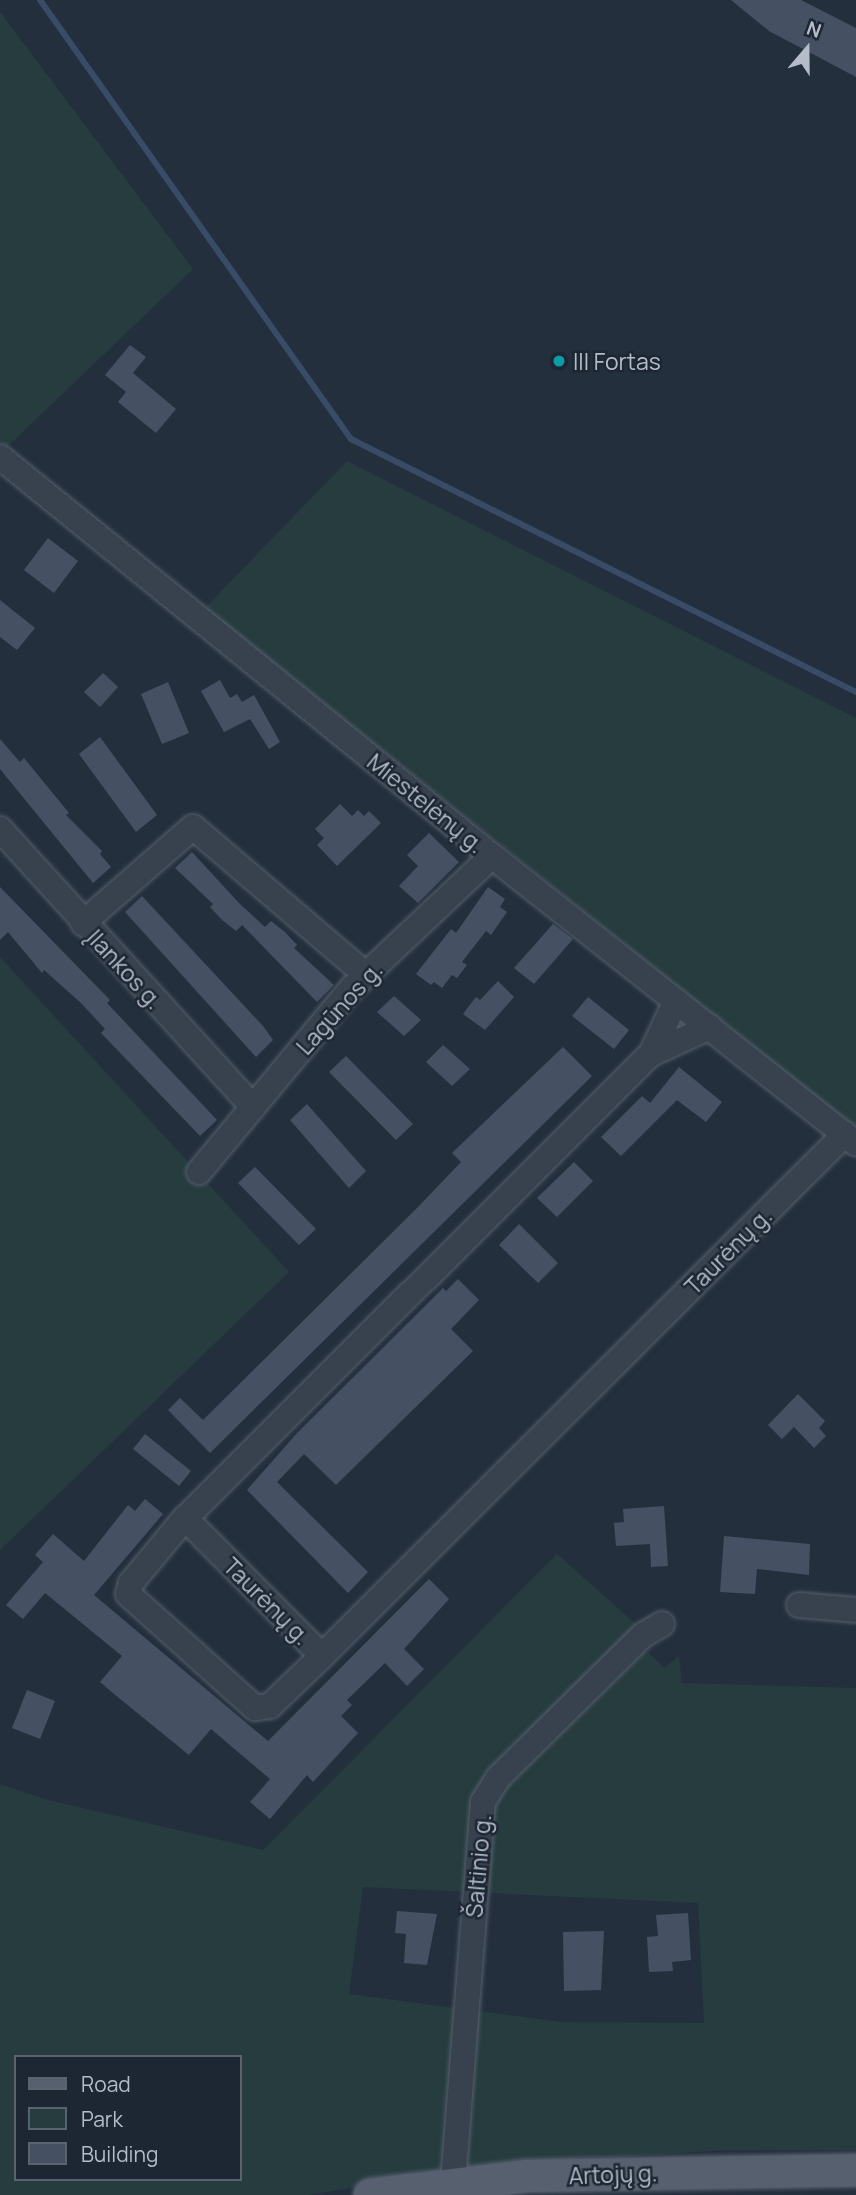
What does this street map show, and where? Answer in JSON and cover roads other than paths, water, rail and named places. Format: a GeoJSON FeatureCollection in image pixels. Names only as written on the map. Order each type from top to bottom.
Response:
{"type":"FeatureCollection","features":[{"type":"Feature","properties":{"kind":"main road","name":"Artojų g."},"geometry":{"type":"LineString","coordinates":[[370,2195],[526,2176],[856,2170]]}},
{"type":"Feature","properties":{"kind":"street","name":"Miestelėnų g."},"geometry":{"type":"LineString","coordinates":[[0,457],[492,856],[850,1138]]}},
{"type":"Feature","properties":{"kind":"street"},"geometry":{"type":"LineString","coordinates":[[83,923],[192,827],[366,975]]}},
{"type":"Feature","properties":{"kind":"street","name":"Įlankos g."},"geometry":{"type":"LineString","coordinates":[[0,829],[253,1107]]}},
{"type":"Feature","properties":{"kind":"street","name":"Lagūnos g."},"geometry":{"type":"LineString","coordinates":[[199,1172],[366,975],[492,856]]}},
{"type":"Feature","properties":{"kind":"street"},"geometry":{"type":"LineString","coordinates":[[322,1656],[270,1706],[255,1708],[128,1594],[131,1583],[185,1518],[651,1054],[676,1001]]}},
{"type":"Feature","properties":{"kind":"street"},"geometry":{"type":"LineString","coordinates":[[651,1054],[710,1027]]}},
{"type":"Feature","properties":{"kind":"street","name":"Taurėnų g."},"geometry":{"type":"LineString","coordinates":[[185,1518],[322,1656],[850,1138]]}},
{"type":"Feature","properties":{"kind":"street"},"geometry":{"type":"LineString","coordinates":[[799,1605],[856,1610]]}},
{"type":"Feature","properties":{"kind":"street","name":"Šaltinio g."},"geometry":{"type":"LineString","coordinates":[[453,2183],[483,1802],[498,1778],[643,1635],[662,1624]]}},
{"type":"Feature","properties":{"kind":"waterway"},"geometry":{"type":"LineString","coordinates":[[40,0],[351,439],[856,692]]}},
{"type":"Feature","properties":{"kind":"place","name":"III Fortas"},"geometry":{"type":"Point","coordinates":[559,361]}}]}
